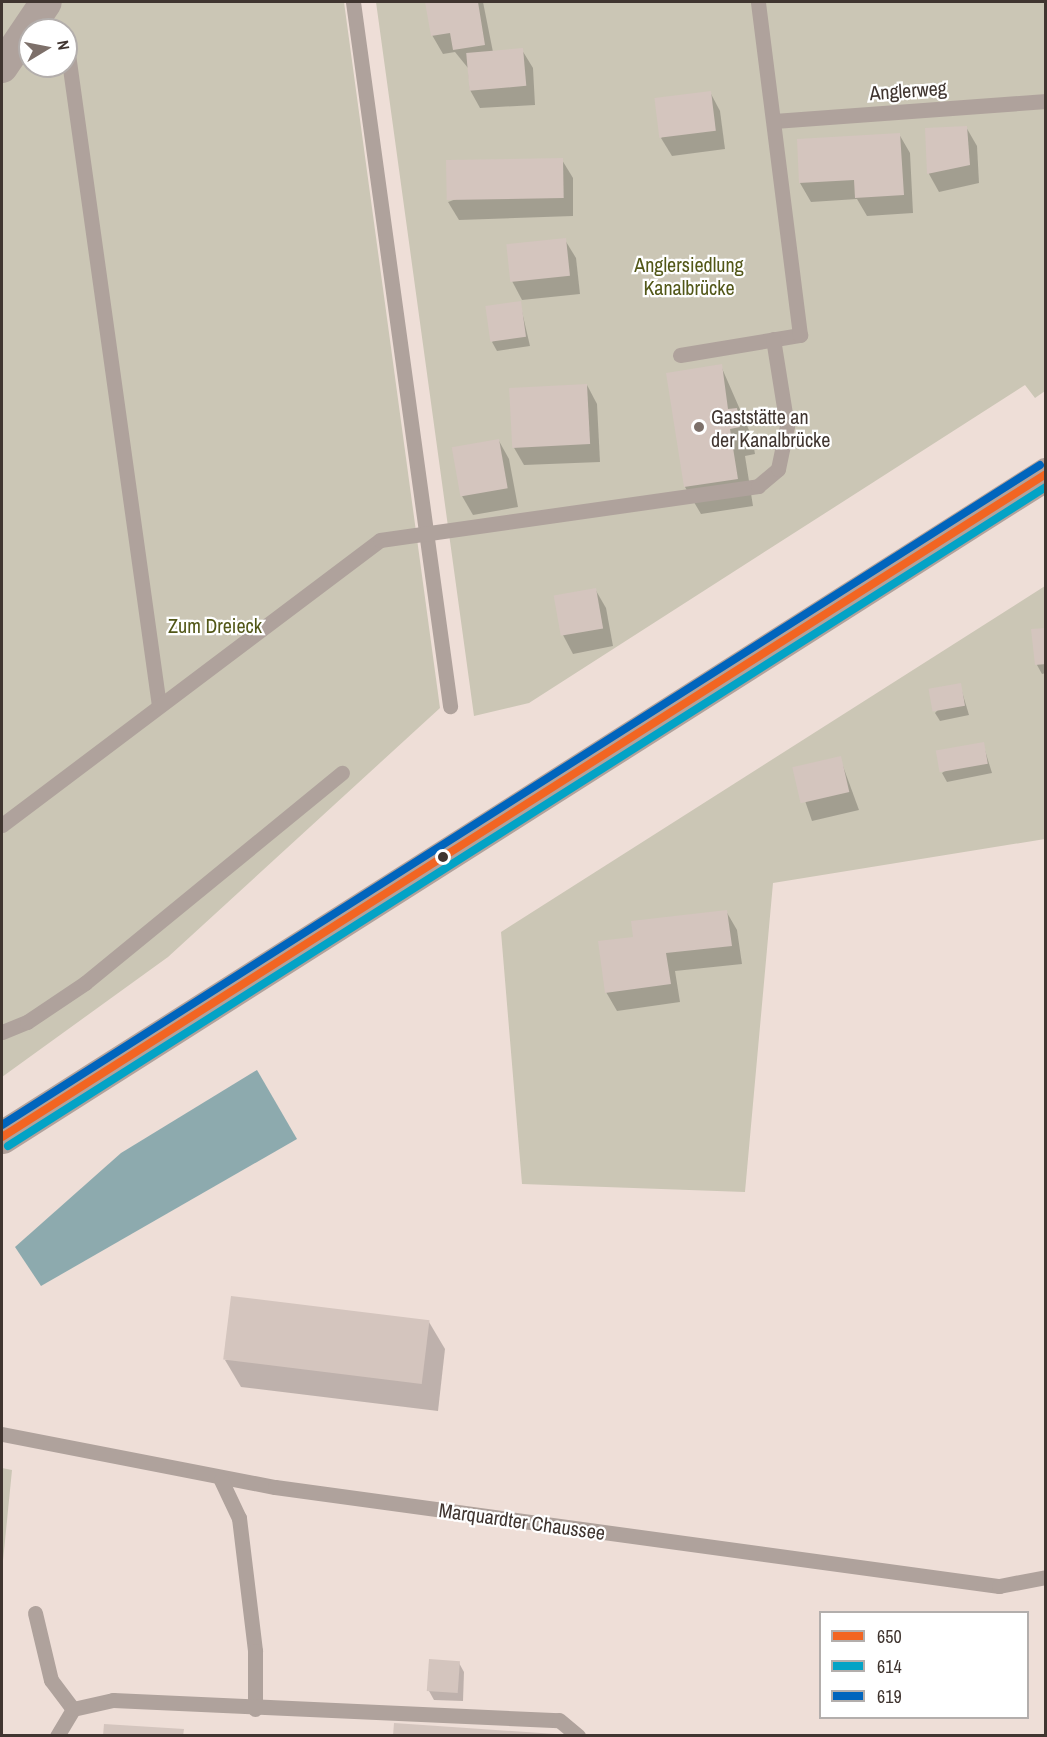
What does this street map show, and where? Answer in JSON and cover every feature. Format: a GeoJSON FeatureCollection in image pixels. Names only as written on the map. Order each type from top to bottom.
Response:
{"type":"FeatureCollection","features":[{"type":"Feature","properties":{"kind":"main road"},"geometry":{"type":"LineString","coordinates":[[2,1137],[1046,474]]}},
{"type":"Feature","properties":{"kind":"street"},"geometry":{"type":"LineString","coordinates":[[2,67],[46,2]]}},
{"type":"Feature","properties":{"kind":"lane"},"geometry":{"type":"LineString","coordinates":[[353,2],[450,705]]}},
{"type":"Feature","properties":{"kind":"lane"},"geometry":{"type":"LineString","coordinates":[[680,355],[800,335],[758,2]]}},
{"type":"Feature","properties":{"kind":"lane"},"geometry":{"type":"LineString","coordinates":[[71,78],[159,706]]}},
{"type":"Feature","properties":{"kind":"lane","name":"Anglerweg"},"geometry":{"type":"LineString","coordinates":[[774,121],[1046,101]]}},
{"type":"Feature","properties":{"kind":"lane"},"geometry":{"type":"LineString","coordinates":[[2,825],[380,540],[758,486],[778,469],[787,426],[773,339]]}},
{"type":"Feature","properties":{"kind":"lane"},"geometry":{"type":"LineString","coordinates":[[2,1032],[27,1023],[84,983],[342,773]]}},
{"type":"Feature","properties":{"kind":"lane","name":"Marquardter Chaussee"},"geometry":{"type":"LineString","coordinates":[[2,1434],[221,1480],[999,1586],[1046,1577]]}},
{"type":"Feature","properties":{"kind":"lane"},"geometry":{"type":"LineString","coordinates":[[221,1480],[239,1518],[255,1651],[255,1709]]}},
{"type":"Feature","properties":{"kind":"lane"},"geometry":{"type":"LineString","coordinates":[[35,1613],[51,1680],[73,1709]]}},
{"type":"Feature","properties":{"kind":"lane"},"geometry":{"type":"LineString","coordinates":[[57,1736],[73,1709],[113,1700],[255,1709],[559,1720],[578,1736]]}},
{"type":"Feature","properties":{"kind":"green space","name":"Zum Dreieck"},"geometry":{"type":"Polygon","coordinates":[[[2,2],[344,2],[440,708],[168,957],[2,1077],[2,2]]]}},
{"type":"Feature","properties":{"kind":"green space","name":"Anglersiedlung Kanalbrücke"},"geometry":{"type":"Polygon","coordinates":[[[376,2],[1045,2],[1045,391],[1035,398],[1025,385],[529,703],[474,716],[376,2]]]}},
{"type":"Feature","properties":{"kind":"green space"},"geometry":{"type":"Polygon","coordinates":[[[1045,586],[1045,839],[773,883],[745,1192],[522,1184],[501,932],[1045,586]]]}},
{"type":"Feature","properties":{"kind":"green space"},"geometry":{"type":"Polygon","coordinates":[[[2,1468],[12,1470],[2,1571],[2,1468]]]}},
{"type":"Feature","properties":{"kind":"water"},"geometry":{"type":"Polygon","coordinates":[[[257,1070],[297,1139],[41,1286],[15,1247],[121,1153],[257,1070]]]}},
{"type":"Feature","properties":{"kind":"building"},"geometry":{"type":"Polygon","coordinates":[[[425,2],[478,2],[485,45],[453,50],[450,33],[431,36],[425,2]]]}},
{"type":"Feature","properties":{"kind":"building"},"geometry":{"type":"Polygon","coordinates":[[[523,48],[526,86],[470,91],[466,53],[523,48]]]}},
{"type":"Feature","properties":{"kind":"building"},"geometry":{"type":"Polygon","coordinates":[[[711,91],[716,131],[659,138],[654,98],[711,91]]]}},
{"type":"Feature","properties":{"kind":"building"},"geometry":{"type":"Polygon","coordinates":[[[967,126],[970,165],[927,174],[925,128],[967,126]]]}},
{"type":"Feature","properties":{"kind":"building"},"geometry":{"type":"Polygon","coordinates":[[[900,133],[904,195],[855,198],[854,180],[799,183],[797,139],[900,133]]]}},
{"type":"Feature","properties":{"kind":"building"},"geometry":{"type":"Polygon","coordinates":[[[563,158],[564,198],[447,200],[446,160],[563,158]]]}},
{"type":"Feature","properties":{"kind":"building"},"geometry":{"type":"Polygon","coordinates":[[[566,238],[570,276],[510,282],[506,244],[566,238]]]}},
{"type":"Feature","properties":{"kind":"building"},"geometry":{"type":"Polygon","coordinates":[[[521,301],[526,337],[490,342],[485,306],[521,301]]]}},
{"type":"Feature","properties":{"kind":"building"},"geometry":{"type":"Polygon","coordinates":[[[722,364],[728,409],[737,408],[740,427],[730,429],[738,479],[684,487],[666,373],[722,364]]]}},
{"type":"Feature","properties":{"kind":"building"},"geometry":{"type":"Polygon","coordinates":[[[587,384],[590,444],[512,448],[509,388],[587,384]]]}},
{"type":"Feature","properties":{"kind":"building"},"geometry":{"type":"Polygon","coordinates":[[[499,439],[508,488],[460,497],[452,447],[499,439]]]}},
{"type":"Feature","properties":{"kind":"building"},"geometry":{"type":"Polygon","coordinates":[[[596,588],[603,628],[561,636],[554,595],[596,588]]]}},
{"type":"Feature","properties":{"kind":"building"},"geometry":{"type":"Polygon","coordinates":[[[1046,628],[1046,664],[1035,665],[1031,629],[1046,628]]]}},
{"type":"Feature","properties":{"kind":"building"},"geometry":{"type":"Polygon","coordinates":[[[961,683],[965,706],[932,711],[929,689],[961,683]]]}},
{"type":"Feature","properties":{"kind":"building"},"geometry":{"type":"Polygon","coordinates":[[[984,742],[988,764],[940,772],[936,751],[984,742]]]}},
{"type":"Feature","properties":{"kind":"building"},"geometry":{"type":"Polygon","coordinates":[[[841,756],[849,792],[801,803],[792,767],[841,756]]]}},
{"type":"Feature","properties":{"kind":"building"},"geometry":{"type":"Polygon","coordinates":[[[727,910],[732,946],[666,953],[671,984],[605,993],[598,941],[633,937],[631,921],[727,910]]]}},
{"type":"Feature","properties":{"kind":"building"},"geometry":{"type":"Polygon","coordinates":[[[231,1296],[430,1320],[422,1384],[223,1360],[231,1296]]]}},
{"type":"Feature","properties":{"kind":"building"},"geometry":{"type":"Polygon","coordinates":[[[429,1659],[460,1661],[458,1693],[427,1691],[429,1659]]]}},
{"type":"Feature","properties":{"kind":"building"},"geometry":{"type":"Polygon","coordinates":[[[394,1723],[555,1734],[555,1736],[393,1736],[394,1723]]]}},
{"type":"Feature","properties":{"kind":"building"},"geometry":{"type":"Polygon","coordinates":[[[104,1724],[184,1729],[183,1736],[103,1736],[104,1724]]]}},
{"type":"Feature","properties":{"kind":"transit line","name":"619"},"geometry":{"type":"LineString","coordinates":[[2,1125],[1040,465]]}},
{"type":"Feature","properties":{"kind":"transit line","name":"650"},"geometry":{"type":"LineString","coordinates":[[2,1137],[1046,474]]}},
{"type":"Feature","properties":{"kind":"transit line","name":"614"},"geometry":{"type":"LineString","coordinates":[[8,1146],[1046,487]]}},
{"type":"Feature","properties":{"kind":"place","name":"Gaststätte an der Kanalbrücke"},"geometry":{"type":"Point","coordinates":[699,427]}}]}
